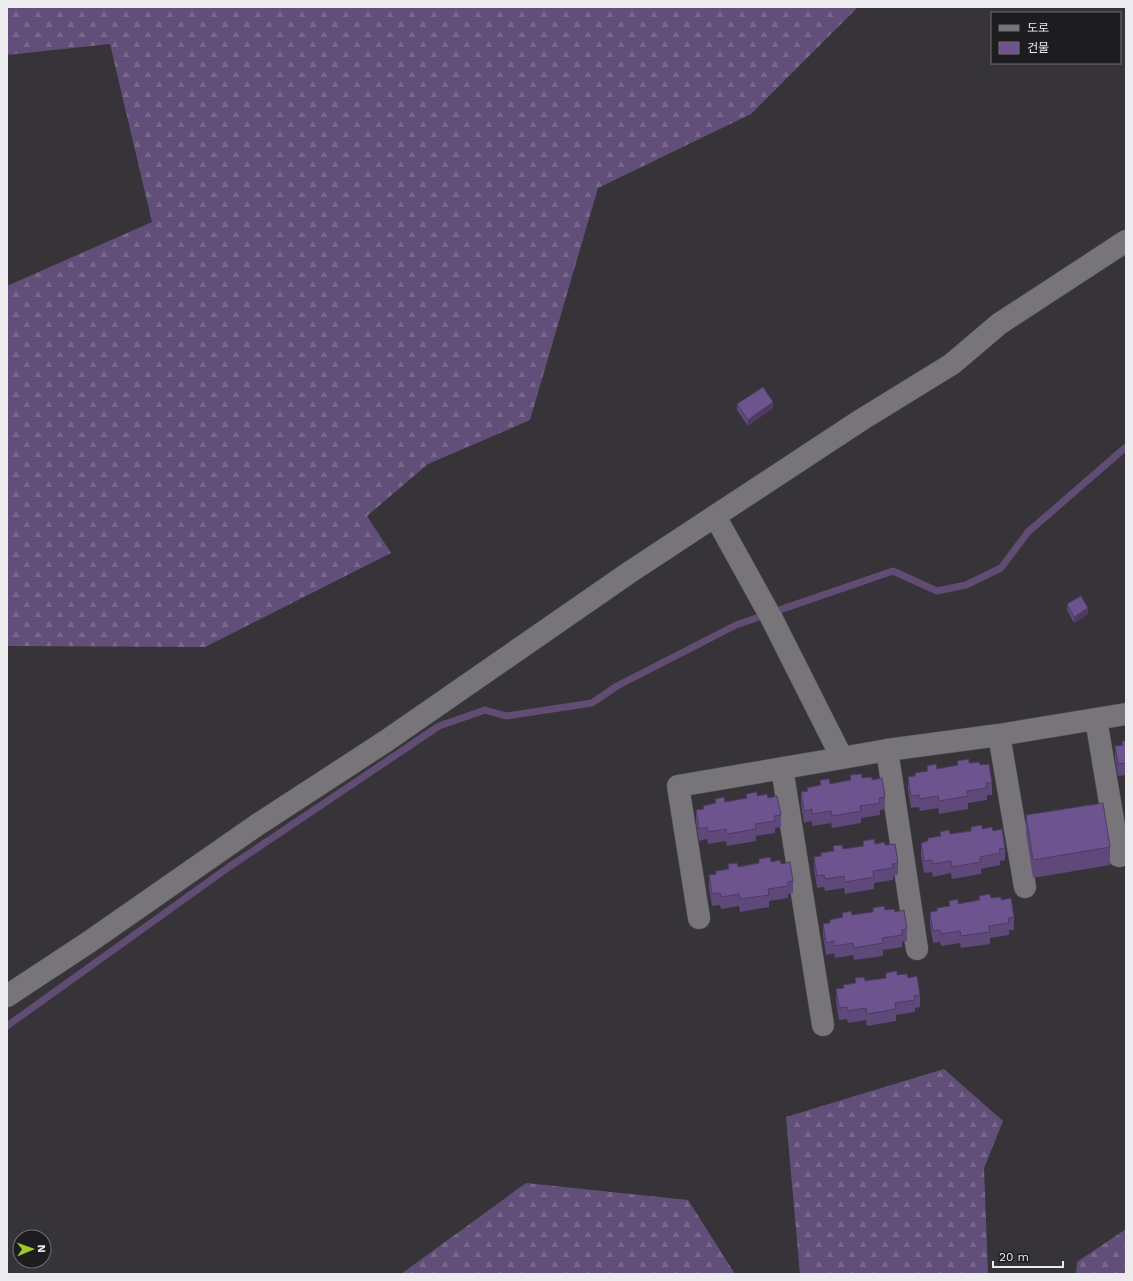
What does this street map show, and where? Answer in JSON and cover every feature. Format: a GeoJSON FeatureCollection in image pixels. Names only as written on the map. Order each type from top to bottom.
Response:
{"type":"FeatureCollection","features":[{"type":"Feature","properties":{"kind":"street"},"geometry":{"type":"LineString","coordinates":[[7,996],[89,942],[257,825],[386,741],[618,580],[860,420],[952,364],[1000,324],[1126,241]]}},
{"type":"Feature","properties":{"kind":"street"},"geometry":{"type":"LineString","coordinates":[[715,516],[769,613],[842,758]]}},
{"type":"Feature","properties":{"kind":"street"},"geometry":{"type":"LineString","coordinates":[[699,918],[678,786],[887,750],[999,735],[1126,714]]}},
{"type":"Feature","properties":{"kind":"street"},"geometry":{"type":"LineString","coordinates":[[1096,719],[1119,856]]}},
{"type":"Feature","properties":{"kind":"street"},"geometry":{"type":"LineString","coordinates":[[999,735],[1024,887]]}},
{"type":"Feature","properties":{"kind":"street"},"geometry":{"type":"LineString","coordinates":[[887,750],[917,949]]}},
{"type":"Feature","properties":{"kind":"street"},"geometry":{"type":"LineString","coordinates":[[782,768],[823,1025]]}},
{"type":"Feature","properties":{"kind":"green space"},"geometry":{"type":"Polygon","coordinates":[[[8,7],[858,7],[751,114],[598,188],[530,420],[428,464],[367,516],[391,553],[205,647],[7,646],[7,286],[152,222],[110,44],[7,55],[8,7]]]}},
{"type":"Feature","properties":{"kind":"green space"},"geometry":{"type":"Polygon","coordinates":[[[944,1069],[1003,1121],[984,1168],[988,1274],[800,1274],[786,1117],[944,1069]]]}},
{"type":"Feature","properties":{"kind":"green space"},"geometry":{"type":"Polygon","coordinates":[[[526,1183],[688,1200],[735,1274],[401,1274],[526,1183]]]}},
{"type":"Feature","properties":{"kind":"green space"},"geometry":{"type":"Polygon","coordinates":[[[1126,1229],[1126,1274],[1076,1274],[1077,1262],[1126,1229]]]}},
{"type":"Feature","properties":{"kind":"building"},"geometry":{"type":"Polygon","coordinates":[[[763,387],[773,402],[748,420],[737,404],[763,387]]]}},
{"type":"Feature","properties":{"kind":"building"},"geometry":{"type":"Polygon","coordinates":[[[1081,596],[1088,608],[1074,617],[1067,604],[1081,596]]]}},
{"type":"Feature","properties":{"kind":"building"},"geometry":{"type":"Polygon","coordinates":[[[1122,741],[1126,741],[1126,763],[1118,764],[1115,746],[1123,745],[1122,741]]]}},
{"type":"Feature","properties":{"kind":"building"},"geometry":{"type":"Polygon","coordinates":[[[969,759],[969,763],[979,762],[980,765],[989,764],[992,783],[986,783],[987,788],[967,791],[968,796],[939,801],[938,796],[920,799],[919,795],[911,796],[908,777],[915,776],[915,773],[928,771],[927,766],[936,764],[937,769],[958,765],[957,761],[969,759]]]}},
{"type":"Feature","properties":{"kind":"building"},"geometry":{"type":"Polygon","coordinates":[[[862,774],[862,778],[872,777],[872,780],[882,778],[885,797],[879,798],[880,803],[860,806],[861,811],[832,816],[831,811],[812,814],[812,809],[804,811],[801,792],[808,791],[807,788],[821,785],[820,780],[829,779],[830,784],[851,780],[850,775],[862,774]]]}},
{"type":"Feature","properties":{"kind":"building"},"geometry":{"type":"Polygon","coordinates":[[[757,792],[757,796],[767,794],[768,798],[777,796],[781,815],[774,816],[775,821],[755,824],[756,829],[727,834],[726,829],[708,832],[707,827],[699,829],[696,810],[704,809],[703,806],[716,803],[715,799],[724,797],[725,802],[747,798],[746,794],[757,792]]]}},
{"type":"Feature","properties":{"kind":"building"},"geometry":{"type":"Polygon","coordinates":[[[1103,803],[1110,847],[1033,860],[1026,815],[1103,803]]]}},
{"type":"Feature","properties":{"kind":"building"},"geometry":{"type":"Polygon","coordinates":[[[982,825],[982,829],[992,827],[993,831],[1002,829],[1005,848],[999,849],[1000,853],[980,857],[981,862],[952,867],[951,861],[933,864],[932,860],[924,861],[921,843],[928,841],[928,838],[941,836],[940,832],[949,830],[950,834],[971,831],[971,827],[982,825]]]}},
{"type":"Feature","properties":{"kind":"building"},"geometry":{"type":"Polygon","coordinates":[[[874,839],[875,844],[885,842],[885,845],[895,844],[898,863],[892,864],[893,868],[873,871],[874,877],[845,882],[844,876],[825,879],[824,875],[817,876],[814,857],[821,856],[821,853],[834,851],[833,846],[842,845],[843,849],[864,846],[863,841],[874,839]]]}},
{"type":"Feature","properties":{"kind":"building"},"geometry":{"type":"Polygon","coordinates":[[[770,857],[771,862],[780,860],[781,864],[790,862],[793,881],[788,882],[788,886],[768,889],[769,895],[740,899],[739,894],[721,897],[720,893],[712,894],[709,875],[716,874],[716,871],[729,869],[728,864],[737,863],[738,867],[759,863],[759,859],[770,857]]]}},
{"type":"Feature","properties":{"kind":"building"},"geometry":{"type":"Polygon","coordinates":[[[990,894],[991,898],[1001,897],[1001,900],[1011,898],[1014,917],[1008,918],[1009,923],[989,926],[990,932],[961,936],[960,931],[941,934],[940,930],[933,931],[930,912],[937,911],[937,908],[950,906],[949,901],[958,899],[958,904],[980,900],[979,896],[990,894]]]}},
{"type":"Feature","properties":{"kind":"building"},"geometry":{"type":"Polygon","coordinates":[[[884,906],[885,910],[894,909],[895,912],[904,910],[907,929],[902,930],[902,935],[882,938],[883,943],[854,948],[853,943],[835,946],[834,941],[826,943],[823,924],[830,923],[830,920],[843,917],[842,913],[851,911],[852,915],[873,912],[873,908],[884,906]]]}},
{"type":"Feature","properties":{"kind":"building"},"geometry":{"type":"Polygon","coordinates":[[[897,971],[897,975],[907,974],[908,978],[917,976],[920,995],[914,996],[915,1000],[895,1003],[896,1009],[867,1014],[866,1008],[848,1011],[847,1007],[839,1008],[836,989],[844,988],[843,985],[856,983],[855,978],[864,977],[865,981],[886,978],[886,973],[897,971]]]}},
{"type":"Feature","properties":{"kind":"waterway"},"geometry":{"type":"LineString","coordinates":[[7,1026],[229,867],[439,726],[485,710],[506,716],[592,703],[617,686],[736,625],[893,571],[937,591],[966,585],[1001,568],[1028,532],[1126,447]]}}]}
